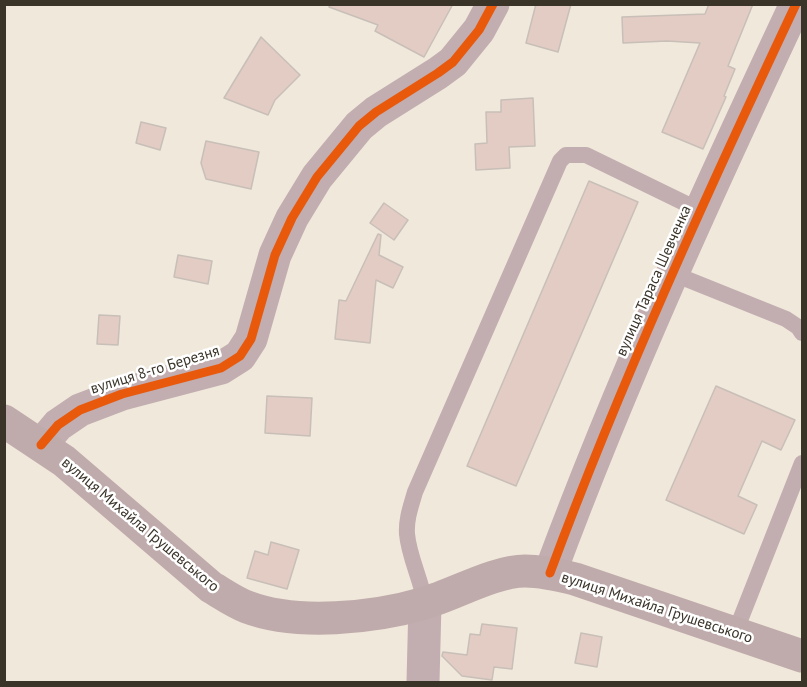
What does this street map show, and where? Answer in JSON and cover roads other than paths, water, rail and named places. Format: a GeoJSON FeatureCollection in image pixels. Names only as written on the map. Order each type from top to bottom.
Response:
{"type":"FeatureCollection","features":[{"type":"Feature","properties":{"kind":"main road","name":"вулиця Михайла Грушевського"},"geometry":{"type":"LineString","coordinates":[[4,421],[71,467],[211,587],[247,607],[293,616],[320,617],[380,612],[425,603],[500,576],[524,571],[550,573],[575,579],[802,656]]}},
{"type":"Feature","properties":{"kind":"street","name":"вулиця 8-го Березня"},"geometry":{"type":"LineString","coordinates":[[41,445],[58,425],[80,410],[122,394],[221,368],[240,356],[251,339],[275,255],[283,237],[304,198],[331,157],[359,126],[376,112],[453,62],[479,30],[493,4]]}},
{"type":"Feature","properties":{"kind":"street","name":"вулиця Тараса Шевченка"},"geometry":{"type":"LineString","coordinates":[[550,573],[597,449],[701,211],[796,4]]}},
{"type":"Feature","properties":{"kind":"street"},"geometry":{"type":"LineString","coordinates":[[423,682],[425,603]]}},
{"type":"Feature","properties":{"kind":"lane"},"geometry":{"type":"LineString","coordinates":[[425,603],[410,550],[407,533],[408,513],[415,492],[560,161],[566,155],[586,155],[701,211]]}},
{"type":"Feature","properties":{"kind":"lane"},"geometry":{"type":"LineString","coordinates":[[674,274],[786,319],[798,327],[802,333]]}},
{"type":"Feature","properties":{"kind":"lane"},"geometry":{"type":"LineString","coordinates":[[735,633],[802,464]]}}]}
